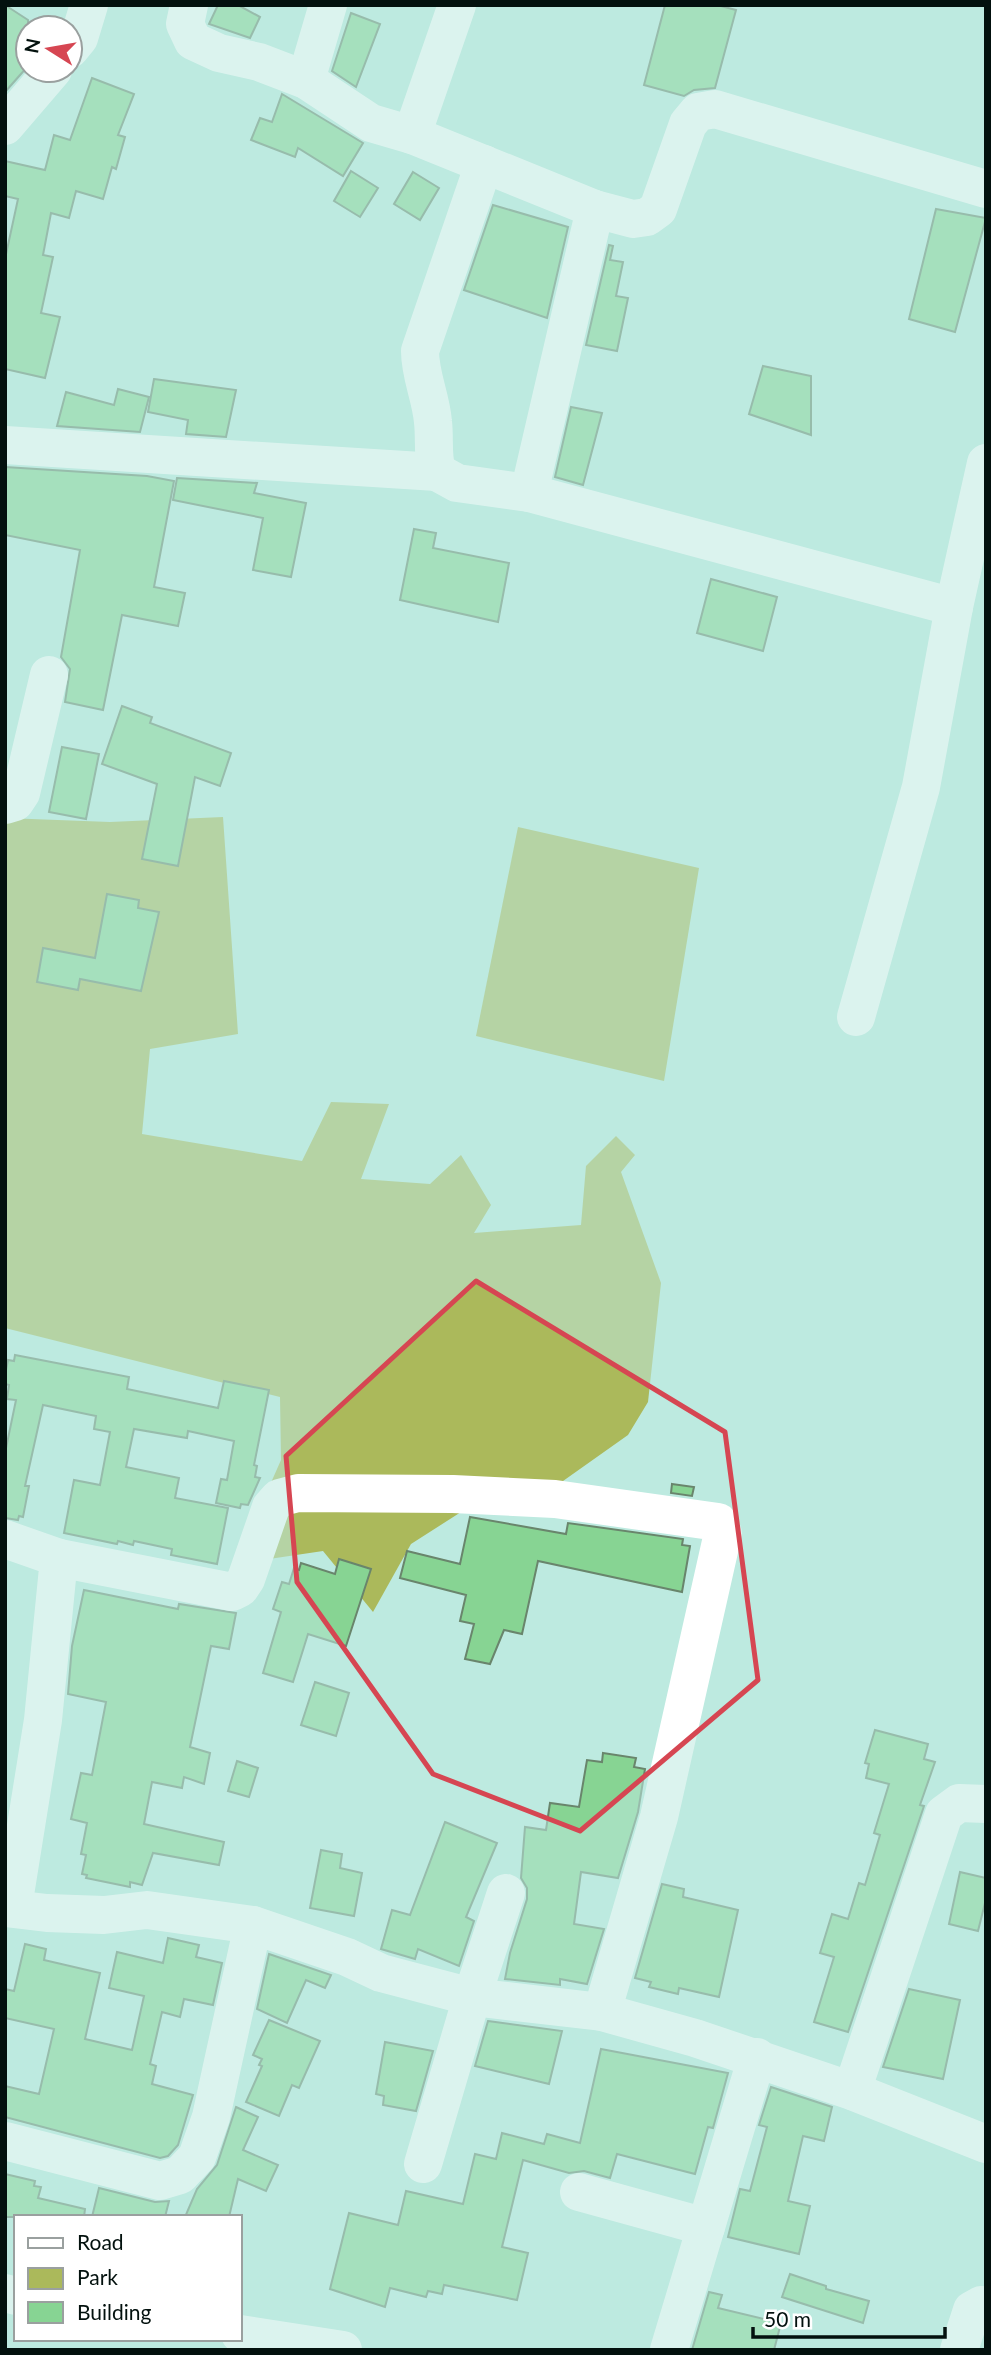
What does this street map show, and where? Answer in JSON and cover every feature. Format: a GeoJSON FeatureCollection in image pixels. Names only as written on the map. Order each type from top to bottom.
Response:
{"type":"FeatureCollection","features":[{"type":"Feature","properties":{"kind":"street"},"geometry":{"type":"LineString","coordinates":[[189,5],[185,24],[193,41],[219,53],[259,62],[306,80],[371,123],[412,135],[595,209],[633,219],[647,217],[658,209],[688,124],[698,112],[715,109],[986,189]]}},
{"type":"Feature","properties":{"kind":"street"},"geometry":{"type":"LineString","coordinates":[[306,80],[328,5]]}},
{"type":"Feature","properties":{"kind":"street"},"geometry":{"type":"LineString","coordinates":[[412,135],[457,5]]}},
{"type":"Feature","properties":{"kind":"street"},"geometry":{"type":"LineString","coordinates":[[5,126],[40,84]]}},
{"type":"Feature","properties":{"kind":"street"},"geometry":{"type":"LineString","coordinates":[[437,472],[433,458],[433,422],[420,368],[420,351],[484,164]]}},
{"type":"Feature","properties":{"kind":"street"},"geometry":{"type":"LineString","coordinates":[[529,494],[595,209]]}},
{"type":"Feature","properties":{"kind":"street"},"geometry":{"type":"LineString","coordinates":[[5,445],[437,472],[457,483],[529,494],[954,607]]}},
{"type":"Feature","properties":{"kind":"street"},"geometry":{"type":"LineString","coordinates":[[856,1017],[921,787],[954,607],[986,463]]}},
{"type":"Feature","properties":{"kind":"street"},"geometry":{"type":"LineString","coordinates":[[5,805],[15,802],[21,793],[49,675]]}},
{"type":"Feature","properties":{"kind":"street"},"geometry":{"type":"LineString","coordinates":[[5,1539],[59,1558],[232,1592],[240,1588],[246,1579],[271,1507],[279,1498],[298,1493],[453,1493],[555,1499],[718,1522],[723,1534],[659,1816],[602,2012]]}},
{"type":"Feature","properties":{"kind":"street"},"geometry":{"type":"LineString","coordinates":[[59,1558],[43,1720],[9,1908],[47,1913],[104,1915],[147,1910],[253,1926],[348,1957],[382,1973],[472,1997],[602,2012],[757,2057],[986,2144]]}},
{"type":"Feature","properties":{"kind":"street"},"geometry":{"type":"LineString","coordinates":[[852,2091],[944,1814],[959,1803],[986,1804]]}},
{"type":"Feature","properties":{"kind":"street"},"geometry":{"type":"LineString","coordinates":[[423,2164],[506,1892]]}},
{"type":"Feature","properties":{"kind":"street"},"geometry":{"type":"LineString","coordinates":[[5,2141],[160,2180],[180,2175],[197,2158],[211,2117],[253,1926]]}},
{"type":"Feature","properties":{"kind":"street"},"geometry":{"type":"LineString","coordinates":[[669,2350],[757,2057]]}},
{"type":"Feature","properties":{"kind":"street"},"geometry":{"type":"LineString","coordinates":[[579,2192],[706,2227]]}},
{"type":"Feature","properties":{"kind":"street"},"geometry":{"type":"LineString","coordinates":[[959,2350],[972,2310],[981,2305],[986,2306]]}},
{"type":"Feature","properties":{"kind":"street"},"geometry":{"type":"LineString","coordinates":[[242,2333],[343,2350]]}},
{"type":"Feature","properties":{"kind":"highlighted area"},"geometry":{"type":"Polygon","coordinates":[[[476,1281],[725,1432],[758,1680],[580,1831],[433,1774],[297,1582],[286,1456],[476,1281]]]}},
{"type":"Feature","properties":{"kind":"green space"},"geometry":{"type":"Polygon","coordinates":[[[223,817],[238,1034],[150,1049],[142,1134],[302,1161],[331,1102],[389,1104],[361,1179],[430,1184],[461,1155],[491,1205],[474,1233],[581,1225],[586,1166],[616,1136],[635,1155],[621,1172],[661,1283],[648,1402],[628,1435],[539,1498],[472,1505],[411,1544],[373,1612],[323,1551],[235,1564],[281,1460],[280,1397],[5,1328],[5,818],[110,822],[223,817]]]}},
{"type":"Feature","properties":{"kind":"green space"},"geometry":{"type":"Polygon","coordinates":[[[518,827],[699,868],[664,1081],[476,1036],[518,827]]]}},
{"type":"Feature","properties":{"kind":"building"},"geometry":{"type":"Polygon","coordinates":[[[5,5],[19,14],[14,14],[14,82],[5,92],[5,5]]]}},
{"type":"Feature","properties":{"kind":"building"},"geometry":{"type":"Polygon","coordinates":[[[218,5],[238,5],[260,17],[250,38],[209,24],[218,5]]]}},
{"type":"Feature","properties":{"kind":"building"},"geometry":{"type":"Polygon","coordinates":[[[665,5],[717,5],[736,10],[715,88],[694,90],[684,96],[644,85],[665,5]]]}},
{"type":"Feature","properties":{"kind":"building"},"geometry":{"type":"Polygon","coordinates":[[[351,13],[380,24],[356,87],[332,71],[351,13]]]}},
{"type":"Feature","properties":{"kind":"building"},"geometry":{"type":"Polygon","coordinates":[[[92,78],[134,94],[118,135],[125,137],[116,169],[112,167],[103,199],[76,191],[69,218],[51,213],[43,255],[53,257],[41,313],[60,317],[45,378],[5,369],[5,259],[18,199],[5,196],[5,161],[45,170],[54,135],[70,140],[92,78]]]}},
{"type":"Feature","properties":{"kind":"building"},"geometry":{"type":"Polygon","coordinates":[[[282,94],[363,143],[343,176],[298,148],[295,157],[251,140],[260,118],[272,122],[282,94]]]}},
{"type":"Feature","properties":{"kind":"building"},"geometry":{"type":"Polygon","coordinates":[[[351,171],[378,188],[360,217],[334,201],[351,171]]]}},
{"type":"Feature","properties":{"kind":"building"},"geometry":{"type":"Polygon","coordinates":[[[413,172],[439,188],[420,220],[394,204],[413,172]]]}},
{"type":"Feature","properties":{"kind":"building"},"geometry":{"type":"Polygon","coordinates":[[[493,205],[568,227],[547,318],[464,290],[493,205]]]}},
{"type":"Feature","properties":{"kind":"building"},"geometry":{"type":"Polygon","coordinates":[[[936,209],[986,218],[955,332],[909,319],[936,209]]]}},
{"type":"Feature","properties":{"kind":"building"},"geometry":{"type":"Polygon","coordinates":[[[609,245],[613,246],[610,260],[623,262],[616,296],[628,298],[617,351],[586,345],[609,245]]]}},
{"type":"Feature","properties":{"kind":"building"},"geometry":{"type":"Polygon","coordinates":[[[763,366],[811,376],[811,435],[749,414],[763,366]]]}},
{"type":"Feature","properties":{"kind":"building"},"geometry":{"type":"Polygon","coordinates":[[[154,379],[236,390],[226,437],[186,434],[188,420],[148,412],[154,379]]]}},
{"type":"Feature","properties":{"kind":"building"},"geometry":{"type":"Polygon","coordinates":[[[118,389],[149,397],[140,432],[57,426],[66,392],[114,405],[118,389]]]}},
{"type":"Feature","properties":{"kind":"building"},"geometry":{"type":"Polygon","coordinates":[[[571,407],[602,413],[583,485],[555,477],[571,407]]]}},
{"type":"Feature","properties":{"kind":"building"},"geometry":{"type":"Polygon","coordinates":[[[5,467],[147,476],[174,481],[154,587],[185,593],[178,626],[122,615],[103,710],[65,702],[70,669],[61,657],[80,550],[5,535],[5,467]]]}},
{"type":"Feature","properties":{"kind":"building"},"geometry":{"type":"Polygon","coordinates":[[[177,478],[257,483],[254,493],[306,503],[291,577],[253,570],[263,518],[173,500],[177,478]]]}},
{"type":"Feature","properties":{"kind":"building"},"geometry":{"type":"Polygon","coordinates":[[[414,529],[436,533],[433,548],[509,563],[498,622],[400,600],[414,529]]]}},
{"type":"Feature","properties":{"kind":"building"},"geometry":{"type":"Polygon","coordinates":[[[711,579],[777,597],[763,651],[697,633],[711,579]]]}},
{"type":"Feature","properties":{"kind":"building"},"geometry":{"type":"Polygon","coordinates":[[[122,706],[152,717],[150,723],[231,753],[220,786],[195,777],[178,866],[142,859],[157,784],[102,764],[122,706]]]}},
{"type":"Feature","properties":{"kind":"building"},"geometry":{"type":"Polygon","coordinates":[[[62,747],[99,754],[86,819],[49,812],[62,747]]]}},
{"type":"Feature","properties":{"kind":"building"},"geometry":{"type":"Polygon","coordinates":[[[107,894],[139,900],[138,908],[159,912],[141,991],[80,979],[78,990],[37,982],[43,948],[95,958],[107,894]]]}},
{"type":"Feature","properties":{"kind":"building"},"geometry":{"type":"Polygon","coordinates":[[[15,1355],[129,1377],[127,1389],[218,1408],[224,1381],[269,1390],[254,1465],[257,1466],[255,1477],[260,1478],[248,1505],[241,1504],[240,1508],[216,1503],[221,1479],[227,1480],[234,1441],[188,1431],[187,1438],[134,1429],[126,1467],[179,1478],[175,1498],[228,1508],[217,1564],[171,1555],[172,1549],[134,1541],[133,1545],[118,1541],[117,1544],[64,1533],[74,1480],[100,1485],[110,1432],[94,1429],[96,1416],[43,1405],[25,1486],[29,1486],[23,1517],[19,1516],[18,1520],[5,1518],[5,1453],[16,1400],[7,1399],[9,1385],[5,1384],[5,1375],[8,1360],[14,1361],[15,1355]]]}},
{"type":"Feature","properties":{"kind":"building"},"geometry":{"type":"Polygon","coordinates":[[[672,1484],[694,1487],[692,1496],[671,1493],[672,1484]]]}},
{"type":"Feature","properties":{"kind":"building"},"geometry":{"type":"Polygon","coordinates":[[[470,1517],[566,1534],[568,1523],[683,1539],[682,1545],[690,1546],[682,1592],[538,1561],[522,1634],[504,1630],[490,1664],[465,1659],[474,1624],[460,1621],[466,1595],[400,1578],[407,1551],[460,1564],[470,1517]]]}},
{"type":"Feature","properties":{"kind":"building"},"geometry":{"type":"Polygon","coordinates":[[[339,1559],[371,1569],[346,1646],[308,1634],[293,1682],[263,1673],[281,1612],[273,1609],[282,1582],[289,1584],[294,1568],[299,1570],[301,1563],[335,1574],[339,1559]]]}},
{"type":"Feature","properties":{"kind":"building"},"geometry":{"type":"Polygon","coordinates":[[[84,1590],[178,1609],[179,1604],[236,1613],[229,1649],[211,1646],[190,1747],[210,1753],[204,1784],[184,1777],[182,1788],[152,1782],[144,1824],[224,1842],[219,1865],[153,1853],[142,1885],[130,1882],[130,1887],[86,1878],[87,1875],[82,1874],[86,1855],[81,1854],[87,1823],[71,1819],[81,1773],[92,1775],[106,1702],[68,1694],[72,1646],[84,1590]]]}},
{"type":"Feature","properties":{"kind":"building"},"geometry":{"type":"Polygon","coordinates":[[[315,1682],[349,1693],[336,1736],[301,1725],[315,1682]]]}},
{"type":"Feature","properties":{"kind":"building"},"geometry":{"type":"Polygon","coordinates":[[[875,1730],[928,1744],[924,1759],[935,1762],[920,1805],[924,1806],[848,2032],[814,2022],[834,1957],[820,1953],[832,1914],[848,1919],[859,1883],[865,1885],[880,1835],[874,1833],[889,1784],[866,1778],[869,1764],[865,1763],[875,1730]]]}},
{"type":"Feature","properties":{"kind":"building"},"geometry":{"type":"Polygon","coordinates":[[[603,1753],[636,1758],[634,1767],[645,1769],[638,1812],[618,1878],[581,1872],[574,1924],[604,1929],[587,1984],[560,1979],[560,1985],[505,1979],[527,1899],[527,1888],[521,1878],[525,1827],[546,1830],[550,1803],[579,1807],[587,1760],[602,1762],[603,1753]]]}},
{"type":"Feature","properties":{"kind":"building"},"geometry":{"type":"Polygon","coordinates":[[[237,1761],[258,1768],[249,1797],[228,1791],[237,1761]]]}},
{"type":"Feature","properties":{"kind":"building"},"geometry":{"type":"Polygon","coordinates":[[[445,1822],[497,1843],[466,1917],[474,1921],[459,1966],[418,1949],[415,1959],[381,1949],[392,1910],[410,1915],[445,1822]]]}},
{"type":"Feature","properties":{"kind":"building"},"geometry":{"type":"Polygon","coordinates":[[[321,1850],[342,1854],[340,1868],[362,1873],[354,1916],[310,1908],[321,1850]]]}},
{"type":"Feature","properties":{"kind":"building"},"geometry":{"type":"Polygon","coordinates":[[[960,1872],[986,1878],[986,1899],[978,1931],[949,1924],[960,1872]]]}},
{"type":"Feature","properties":{"kind":"building"},"geometry":{"type":"Polygon","coordinates":[[[662,1884],[684,1889],[683,1897],[738,1910],[719,1997],[679,1988],[678,1994],[649,1987],[651,1982],[635,1978],[662,1884]]]}},
{"type":"Feature","properties":{"kind":"building"},"geometry":{"type":"Polygon","coordinates":[[[168,1938],[199,1945],[196,1957],[222,1963],[213,2005],[184,1999],[180,2017],[162,2012],[150,2064],[156,2066],[152,2084],[193,2095],[178,2145],[168,2156],[160,2158],[5,2117],[5,2086],[39,2094],[54,2029],[5,2018],[5,1989],[14,1991],[25,1944],[46,1949],[44,1960],[100,1973],[85,2039],[132,2050],[144,1996],[109,1988],[117,1952],[163,1963],[168,1938]]]}},
{"type":"Feature","properties":{"kind":"building"},"geometry":{"type":"Polygon","coordinates":[[[269,1954],[331,1975],[325,1988],[306,1980],[287,2023],[257,2009],[269,1954]]]}},
{"type":"Feature","properties":{"kind":"building"},"geometry":{"type":"Polygon","coordinates":[[[909,1989],[960,2000],[943,2079],[883,2067],[909,1989]]]}},
{"type":"Feature","properties":{"kind":"building"},"geometry":{"type":"Polygon","coordinates":[[[269,2020],[320,2041],[299,2088],[292,2085],[279,2116],[246,2102],[262,2066],[259,2065],[262,2059],[253,2055],[269,2020]]]}},
{"type":"Feature","properties":{"kind":"building"},"geometry":{"type":"Polygon","coordinates":[[[488,2021],[562,2031],[549,2084],[475,2066],[488,2021]]]}},
{"type":"Feature","properties":{"kind":"building"},"geometry":{"type":"Polygon","coordinates":[[[385,2042],[433,2051],[416,2111],[383,2105],[384,2096],[376,2094],[385,2042]]]}},
{"type":"Feature","properties":{"kind":"building"},"geometry":{"type":"Polygon","coordinates":[[[601,2049],[728,2073],[713,2128],[708,2127],[695,2174],[617,2154],[610,2178],[584,2171],[569,2173],[523,2160],[502,2247],[528,2253],[517,2300],[444,2285],[442,2294],[428,2291],[426,2297],[390,2288],[385,2307],[330,2289],[349,2213],[398,2225],[406,2191],[463,2204],[475,2154],[496,2159],[502,2133],[544,2144],[547,2134],[580,2143],[601,2049]]]}},
{"type":"Feature","properties":{"kind":"building"},"geometry":{"type":"Polygon","coordinates":[[[771,2087],[832,2107],[824,2141],[803,2136],[788,2201],[810,2206],[799,2254],[728,2237],[740,2189],[750,2191],[767,2127],[759,2125],[771,2087]]]}},
{"type":"Feature","properties":{"kind":"building"},"geometry":{"type":"Polygon","coordinates":[[[236,2107],[258,2117],[243,2150],[278,2165],[266,2191],[238,2179],[229,2215],[186,2215],[197,2189],[217,2165],[236,2107]]]}},
{"type":"Feature","properties":{"kind":"building"},"geometry":{"type":"Polygon","coordinates":[[[5,2174],[35,2181],[34,2186],[41,2187],[38,2198],[85,2209],[84,2215],[5,2217],[5,2174]]]}},
{"type":"Feature","properties":{"kind":"building"},"geometry":{"type":"Polygon","coordinates":[[[99,2188],[155,2202],[169,2201],[166,2215],[92,2215],[99,2188]]]}},
{"type":"Feature","properties":{"kind":"building"},"geometry":{"type":"Polygon","coordinates":[[[790,2274],[826,2286],[826,2289],[869,2301],[863,2323],[782,2297],[790,2274]]]}},
{"type":"Feature","properties":{"kind":"building"},"geometry":{"type":"Polygon","coordinates":[[[709,2292],[722,2295],[718,2308],[781,2323],[774,2350],[692,2350],[709,2292]]]}}]}
